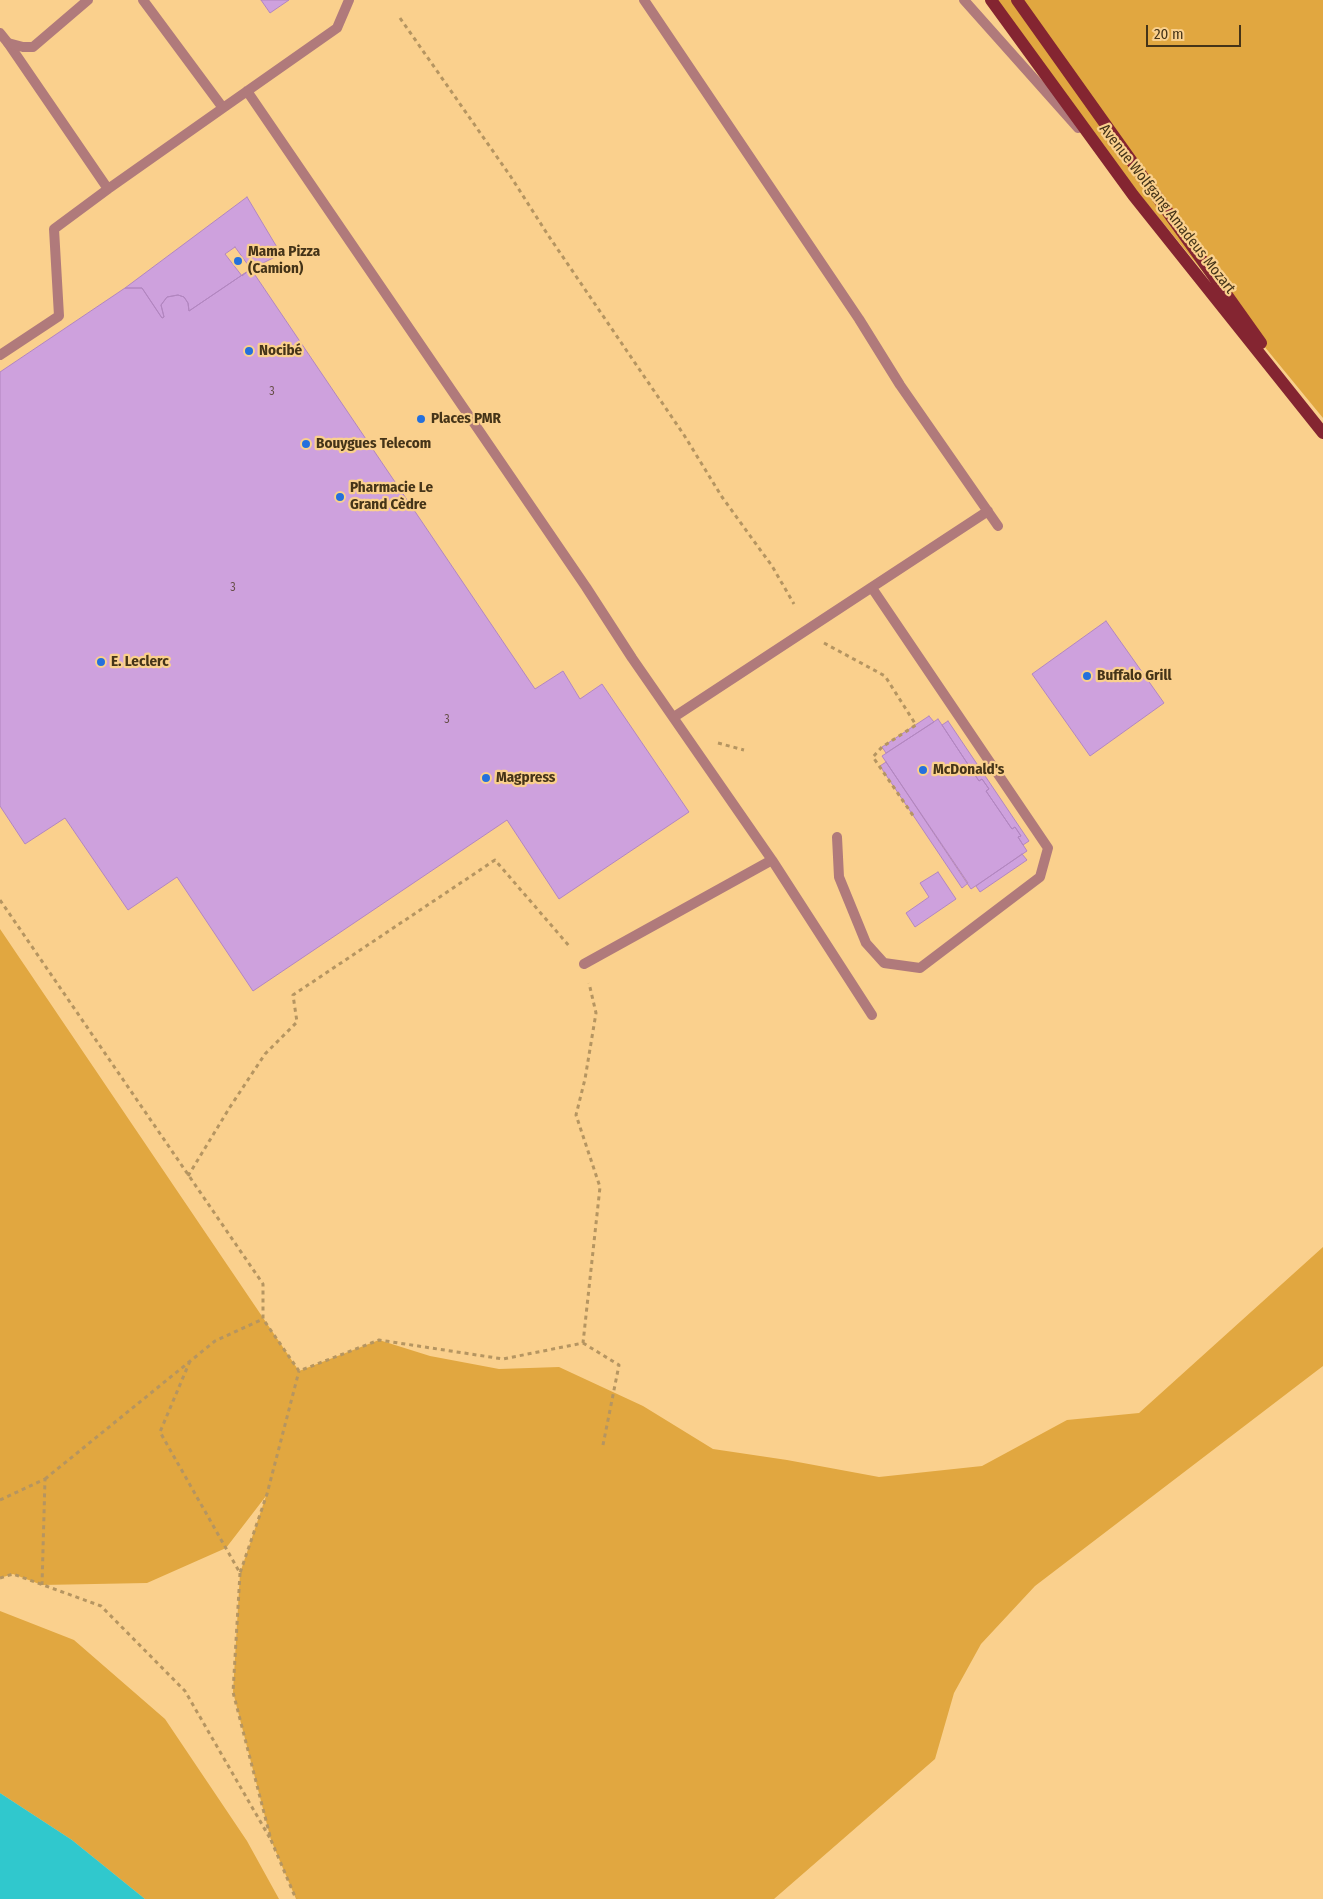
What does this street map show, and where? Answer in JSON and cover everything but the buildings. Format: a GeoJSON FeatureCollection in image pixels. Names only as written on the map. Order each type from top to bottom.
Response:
{"type":"FeatureCollection","features":[{"type":"Feature","properties":{"kind":"main road","name":"Avenue Wolfgang Amadeus Mozart"},"geometry":{"type":"LineString","coordinates":[[991,0],[1133,196],[1323,432]]}},
{"type":"Feature","properties":{"kind":"main road","name":"Avenue Wolfgang Amadeus Mozart"},"geometry":{"type":"LineString","coordinates":[[1018,0],[1323,432]]}},
{"type":"Feature","properties":{"kind":"street"},"geometry":{"type":"LineString","coordinates":[[8,43],[23,47],[33,47],[88,0]]}},
{"type":"Feature","properties":{"kind":"street"},"geometry":{"type":"LineString","coordinates":[[143,0],[223,108]]}},
{"type":"Feature","properties":{"kind":"street"},"geometry":{"type":"LineString","coordinates":[[0,356],[59,316],[54,229],[337,28],[349,0]]}},
{"type":"Feature","properties":{"kind":"street"},"geometry":{"type":"LineString","coordinates":[[644,0],[859,319],[900,385],[998,526]]}},
{"type":"Feature","properties":{"kind":"street"},"geometry":{"type":"LineString","coordinates":[[964,0],[1108,162]]}},
{"type":"Feature","properties":{"kind":"street"},"geometry":{"type":"LineString","coordinates":[[0,33],[108,189]]}},
{"type":"Feature","properties":{"kind":"street"},"geometry":{"type":"LineString","coordinates":[[247,91],[581,580],[632,658],[772,860],[872,1015]]}},
{"type":"Feature","properties":{"kind":"street"},"geometry":{"type":"LineString","coordinates":[[674,717],[988,511]]}},
{"type":"Feature","properties":{"kind":"street"},"geometry":{"type":"LineString","coordinates":[[837,837],[839,877],[866,943],[884,963],[920,968],[1040,877],[1048,848],[872,588]]}},
{"type":"Feature","properties":{"kind":"street"},"geometry":{"type":"LineString","coordinates":[[584,964],[772,860]]}},
{"type":"Feature","properties":{"kind":"path"},"geometry":{"type":"LineString","coordinates":[[400,18],[511,177],[548,235],[684,435],[722,497],[772,566],[794,604]]}},
{"type":"Feature","properties":{"kind":"path"},"geometry":{"type":"LineString","coordinates":[[821,641],[885,676],[916,724],[882,747],[873,757],[914,816]]}},
{"type":"Feature","properties":{"kind":"path"},"geometry":{"type":"LineString","coordinates":[[188,1176],[265,1054],[297,1022],[293,996],[495,860],[584,964],[596,1014],[585,1079],[576,1115],[600,1187],[583,1343]]}},
{"type":"Feature","properties":{"kind":"path"},"geometry":{"type":"LineString","coordinates":[[0,900],[263,1284],[263,1319],[299,1371],[267,1494],[240,1573],[233,1692],[271,1840]]}},
{"type":"Feature","properties":{"kind":"path"},"geometry":{"type":"LineString","coordinates":[[0,1500],[44,1479],[214,1341],[263,1319]]}},
{"type":"Feature","properties":{"kind":"path"},"geometry":{"type":"LineString","coordinates":[[299,1371],[379,1340],[503,1359],[583,1343],[619,1366],[603,1445]]}},
{"type":"Feature","properties":{"kind":"path"},"geometry":{"type":"LineString","coordinates":[[190,1360],[160,1432],[240,1573]]}},
{"type":"Feature","properties":{"kind":"path"},"geometry":{"type":"LineString","coordinates":[[42,1584],[44,1479]]}},
{"type":"Feature","properties":{"kind":"path"},"geometry":{"type":"LineString","coordinates":[[0,1578],[13,1574],[101,1606],[185,1691],[271,1840],[296,1899]]}},
{"type":"Feature","properties":{"kind":"shaded area"},"geometry":{"type":"Polygon","coordinates":[[[992,0],[1323,0],[1323,418],[1118,168],[992,0]]]}},
{"type":"Feature","properties":{"kind":"shaded area"},"geometry":{"type":"Polygon","coordinates":[[[0,929],[299,1371],[379,1340],[430,1356],[499,1369],[559,1367],[643,1406],[713,1449],[879,1477],[982,1466],[1067,1420],[1139,1413],[1323,1247],[1323,1366],[1035,1586],[981,1644],[954,1693],[935,1759],[774,1899],[296,1899],[271,1840],[233,1692],[240,1573],[266,1496],[226,1548],[147,1583],[42,1585],[13,1574],[0,1578],[0,929]]]}},
{"type":"Feature","properties":{"kind":"shaded area"},"geometry":{"type":"Polygon","coordinates":[[[0,1611],[74,1640],[165,1719],[247,1841],[279,1899],[145,1899],[72,1840],[0,1793],[0,1611]]]}},
{"type":"Feature","properties":{"kind":"water"},"geometry":{"type":"Polygon","coordinates":[[[0,1793],[72,1840],[145,1899],[0,1899],[0,1793]]]}},
{"type":"Feature","properties":{"kind":"place","name":"Mama Pizza (Camion)"},"geometry":{"type":"Point","coordinates":[238,261]}},
{"type":"Feature","properties":{"kind":"place","name":"Nocibé"},"geometry":{"type":"Point","coordinates":[249,351]}},
{"type":"Feature","properties":{"kind":"place","name":"Places PMR"},"geometry":{"type":"Point","coordinates":[421,419]}},
{"type":"Feature","properties":{"kind":"place","name":"Bouygues Telecom"},"geometry":{"type":"Point","coordinates":[306,444]}},
{"type":"Feature","properties":{"kind":"place","name":"Pharmacie Le Grand Cèdre"},"geometry":{"type":"Point","coordinates":[340,497]}},
{"type":"Feature","properties":{"kind":"place","name":"E. Leclerc"},"geometry":{"type":"Point","coordinates":[101,662]}},
{"type":"Feature","properties":{"kind":"place","name":"Buffalo Grill"},"geometry":{"type":"Point","coordinates":[1087,676]}},
{"type":"Feature","properties":{"kind":"place","name":"McDonald's"},"geometry":{"type":"Point","coordinates":[923,770]}},
{"type":"Feature","properties":{"kind":"place","name":"Magpress"},"geometry":{"type":"Point","coordinates":[486,778]}}]}
